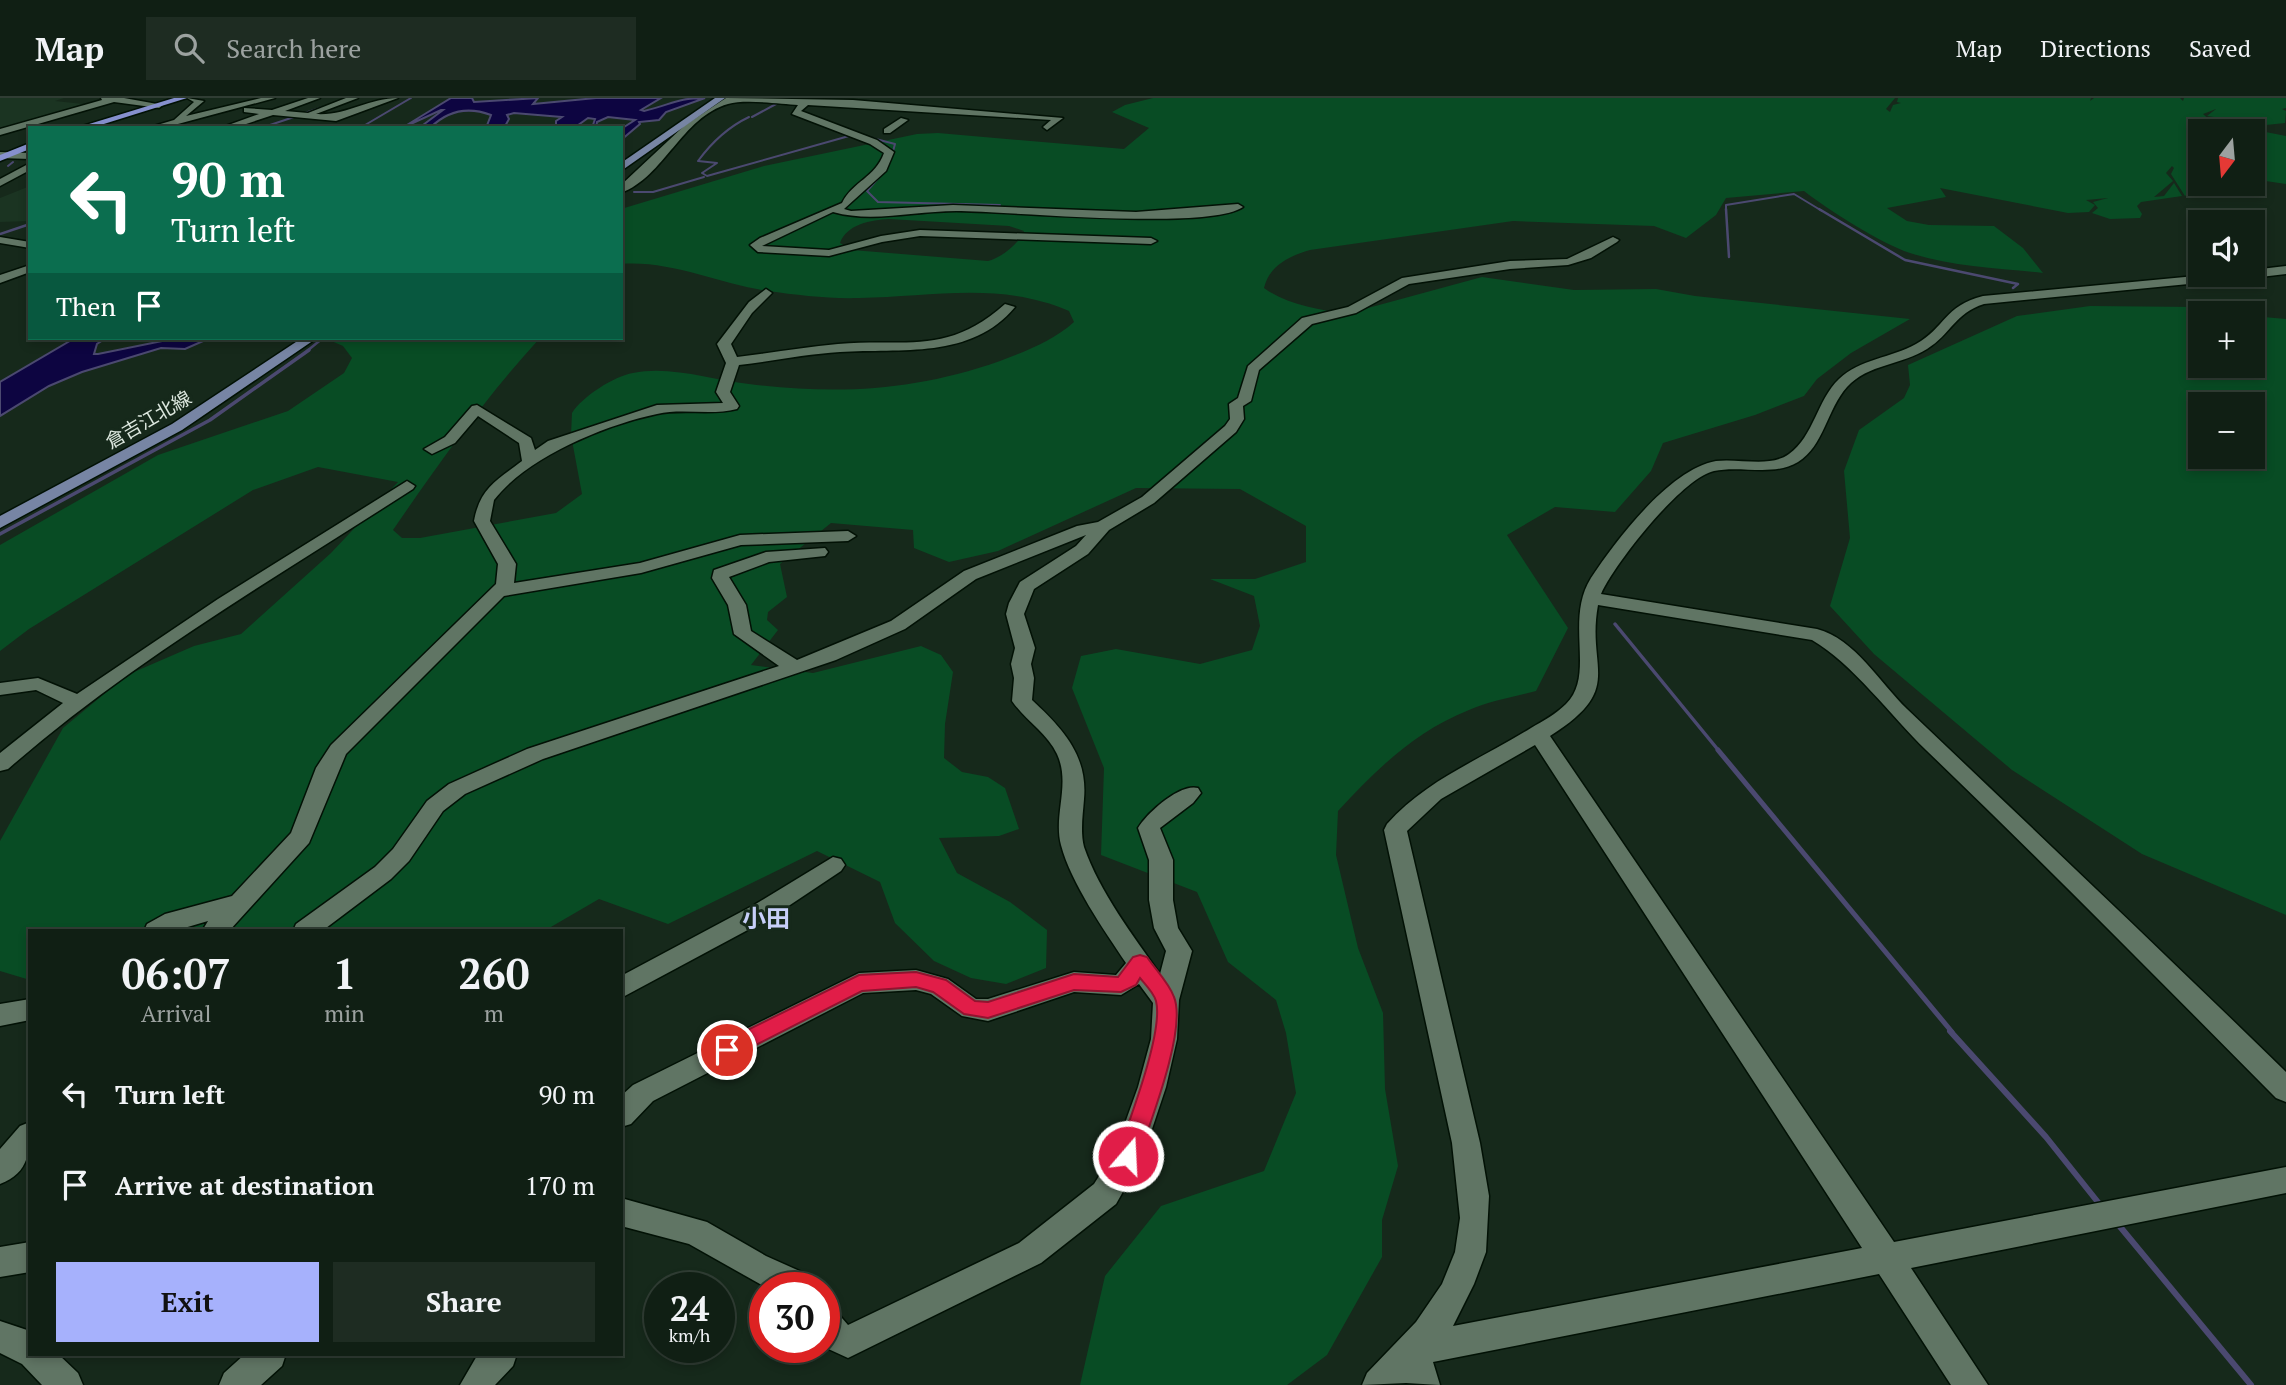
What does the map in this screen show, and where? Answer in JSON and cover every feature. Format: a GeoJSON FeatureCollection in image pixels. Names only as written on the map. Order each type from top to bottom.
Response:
{"type":"FeatureCollection","features":[{"type":"Feature","properties":{"kind":"highway"},"geometry":{"type":"LineString","coordinates":[[87,126],[183,98]]}},
{"type":"Feature","properties":{"kind":"highway"},"geometry":{"type":"LineString","coordinates":[[96,126],[191,98]]}},
{"type":"Feature","properties":{"kind":"highway"},"geometry":{"type":"LineString","coordinates":[[2,156],[28,145]]}},
{"type":"Feature","properties":{"kind":"main road"},"geometry":{"type":"LineString","coordinates":[[623,167],[680,124],[727,99]]}},
{"type":"Feature","properties":{"kind":"main road","name":"倉吉江北線"},"geometry":{"type":"LineString","coordinates":[[0,523],[177,427],[307,340]]}},
{"type":"Feature","properties":{"kind":"street"},"geometry":{"type":"LineString","coordinates":[[95,98],[159,105]]}},
{"type":"Feature","properties":{"kind":"street"},"geometry":{"type":"LineString","coordinates":[[173,122],[200,101],[191,98]]}},
{"type":"Feature","properties":{"kind":"street"},"geometry":{"type":"LineString","coordinates":[[158,126],[271,98]]}},
{"type":"Feature","properties":{"kind":"street"},"geometry":{"type":"LineString","coordinates":[[230,126],[316,98]]}},
{"type":"Feature","properties":{"kind":"street"},"geometry":{"type":"LineString","coordinates":[[278,123],[354,98]]}},
{"type":"Feature","properties":{"kind":"street"},"geometry":{"type":"LineString","coordinates":[[314,126],[394,98]]}},
{"type":"Feature","properties":{"kind":"street"},"geometry":{"type":"LineString","coordinates":[[0,132],[117,99]]}},
{"type":"Feature","properties":{"kind":"street"},"geometry":{"type":"LineString","coordinates":[[623,189],[650,169],[675,138],[727,99],[801,99],[1059,118],[1047,127]]}},
{"type":"Feature","properties":{"kind":"street"},"geometry":{"type":"LineString","coordinates":[[801,99],[804,104],[794,110],[804,117],[878,142],[889,152],[883,169],[875,178],[837,209],[826,211],[756,247],[829,253],[881,239],[920,233],[1151,241]]}},
{"type":"Feature","properties":{"kind":"street"},"geometry":{"type":"LineString","coordinates":[[963,99],[946,109],[935,121],[1059,128]]}},
{"type":"Feature","properties":{"kind":"street"},"geometry":{"type":"LineString","coordinates":[[999,113],[1011,103]]}},
{"type":"Feature","properties":{"kind":"street"},"geometry":{"type":"LineString","coordinates":[[865,117],[884,105]]}},
{"type":"Feature","properties":{"kind":"street"},"geometry":{"type":"LineString","coordinates":[[231,108],[336,118]]}},
{"type":"Feature","properties":{"kind":"street"},"geometry":{"type":"LineString","coordinates":[[891,119],[918,121]]}},
{"type":"Feature","properties":{"kind":"street"},"geometry":{"type":"LineString","coordinates":[[887,131],[904,120]]}},
{"type":"Feature","properties":{"kind":"street"},"geometry":{"type":"LineString","coordinates":[[2,156],[28,157]]}},
{"type":"Feature","properties":{"kind":"street"},"geometry":{"type":"LineString","coordinates":[[0,165],[28,158]]}},
{"type":"Feature","properties":{"kind":"street"},"geometry":{"type":"LineString","coordinates":[[0,185],[28,167]]}},
{"type":"Feature","properties":{"kind":"street"},"geometry":{"type":"LineString","coordinates":[[0,185],[18,187]]}},
{"type":"Feature","properties":{"kind":"street"},"geometry":{"type":"LineString","coordinates":[[837,209],[851,214],[963,208],[1082,216],[1111,213],[1175,216],[1238,207]]}},
{"type":"Feature","properties":{"kind":"street"},"geometry":{"type":"LineString","coordinates":[[0,240],[28,245]]}},
{"type":"Feature","properties":{"kind":"street"},"geometry":{"type":"LineString","coordinates":[[308,929],[383,873],[401,855],[435,806],[457,789],[535,754],[828,656],[898,625],[970,575],[1083,530],[1103,526],[1148,500],[1231,429],[1237,419],[1236,404],[1244,401],[1249,391],[1253,369],[1307,321],[1352,310],[1406,281],[1510,265],[1569,262],[1587,256],[1613,240]]}},
{"type":"Feature","properties":{"kind":"street"},"geometry":{"type":"LineString","coordinates":[[0,269],[25,270]]}},
{"type":"Feature","properties":{"kind":"street"},"geometry":{"type":"LineString","coordinates":[[0,279],[25,270]]}},
{"type":"Feature","properties":{"kind":"street"},"geometry":{"type":"LineString","coordinates":[[2265,272],[2286,270]]}},
{"type":"Feature","properties":{"kind":"street"},"geometry":{"type":"LineString","coordinates":[[1379,1385],[1445,1311],[1465,1271],[1475,1229],[1473,1183],[1466,1143],[1395,830],[1409,813],[1448,786],[1575,708],[1587,690],[1591,668],[1587,614],[1590,598],[1605,570],[1693,474],[1728,464],[1781,463],[1794,458],[1844,381],[1931,340],[1948,316],[1964,305],[1983,300],[2188,280]]}},
{"type":"Feature","properties":{"kind":"street"},"geometry":{"type":"LineString","coordinates":[[216,929],[237,902],[284,858],[301,837],[327,768],[338,750],[362,723],[505,585],[507,564],[482,521],[493,491],[529,460],[553,444],[645,412],[675,408],[729,408],[733,404],[723,392],[732,362],[724,344],[734,333],[739,319],[766,293]]}},
{"type":"Feature","properties":{"kind":"street"},"geometry":{"type":"LineString","coordinates":[[732,362],[840,348],[910,348],[944,343],[986,328],[1009,307]]}},
{"type":"Feature","properties":{"kind":"street"},"geometry":{"type":"LineString","coordinates":[[432,449],[450,440],[477,409],[526,441],[529,460]]}},
{"type":"Feature","properties":{"kind":"street"},"geometry":{"type":"LineString","coordinates":[[0,764],[49,722],[224,603],[407,486]]}},
{"type":"Feature","properties":{"kind":"street"},"geometry":{"type":"LineString","coordinates":[[1103,526],[1082,550],[1038,575],[1027,586],[1018,603],[1015,614],[1025,648],[1021,664],[1024,678],[1014,701],[1051,729],[1065,751],[1075,776],[1072,844],[1088,882],[1166,1000]]}},
{"type":"Feature","properties":{"kind":"street"},"geometry":{"type":"LineString","coordinates":[[501,591],[552,580],[641,568],[750,539],[843,543],[766,557],[720,574],[720,580],[737,606],[738,626],[743,634],[794,667]]}},
{"type":"Feature","properties":{"kind":"street"},"geometry":{"type":"LineString","coordinates":[[1590,598],[1816,635],[1838,647],[1898,711],[2042,848],[2286,1090]]}},
{"type":"Feature","properties":{"kind":"street"},"geometry":{"type":"LineString","coordinates":[[0,689],[38,684],[80,703]]}},
{"type":"Feature","properties":{"kind":"street"},"geometry":{"type":"LineString","coordinates":[[1538,733],[1971,1385]]}},
{"type":"Feature","properties":{"kind":"street"},"geometry":{"type":"LineString","coordinates":[[840,1340],[865,1336],[1030,1254],[1105,1195],[1128,1156],[1152,1087],[1164,1039],[1166,1000],[1179,951],[1166,928],[1161,900],[1161,860],[1149,828],[1157,816],[1179,804],[1190,793]]}},
{"type":"Feature","properties":{"kind":"street"},"geometry":{"type":"LineString","coordinates":[[623,987],[764,911],[834,865]]}},
{"type":"Feature","properties":{"kind":"street"},"geometry":{"type":"LineString","coordinates":[[159,929],[180,916],[207,915],[237,902]]}},
{"type":"Feature","properties":{"kind":"street"},"geometry":{"type":"LineString","coordinates":[[623,1113],[643,1093],[859,983],[916,980],[939,986],[971,1009],[988,1010],[1074,982],[1121,985],[1129,979],[1140,962]]}},
{"type":"Feature","properties":{"kind":"street"},"geometry":{"type":"LineString","coordinates":[[0,1016],[28,1009]]}},
{"type":"Feature","properties":{"kind":"street"},"geometry":{"type":"LineString","coordinates":[[0,1171],[28,1137]]}},
{"type":"Feature","properties":{"kind":"street"},"geometry":{"type":"LineString","coordinates":[[1413,1350],[2286,1180]]}},
{"type":"Feature","properties":{"kind":"street"},"geometry":{"type":"LineString","coordinates":[[623,1213],[696,1232],[766,1272]]}},
{"type":"Feature","properties":{"kind":"street"},"geometry":{"type":"LineString","coordinates":[[0,1262],[28,1256]]}},
{"type":"Feature","properties":{"kind":"street"},"geometry":{"type":"LineString","coordinates":[[0,1337],[17,1342],[28,1350]]}},
{"type":"Feature","properties":{"kind":"street"},"geometry":{"type":"LineString","coordinates":[[1413,1350],[1423,1385]]}},
{"type":"Feature","properties":{"kind":"street"},"geometry":{"type":"LineString","coordinates":[[36,1356],[66,1385]]}},
{"type":"Feature","properties":{"kind":"street"},"geometry":{"type":"LineString","coordinates":[[236,1385],[268,1356]]}},
{"type":"Feature","properties":{"kind":"street"},"geometry":{"type":"LineString","coordinates":[[477,1385],[483,1373],[499,1356]]}},
{"type":"Feature","properties":{"kind":"shaded area"},"geometry":{"type":"Polygon","coordinates":[[[0,98],[64,98],[55,101],[93,105],[0,131],[0,98]]]}},
{"type":"Feature","properties":{"kind":"shaded area"},"geometry":{"type":"Polygon","coordinates":[[[451,98],[472,98],[474,102],[538,98],[533,104],[596,98],[661,98],[641,110],[644,111],[681,100],[705,98],[666,112],[659,120],[639,122],[640,124],[623,138],[623,128],[635,120],[608,117],[593,126],[595,119],[588,118],[577,126],[556,126],[556,121],[562,117],[514,113],[507,115],[509,119],[505,126],[487,126],[491,115],[466,111],[450,114],[432,126],[422,126],[441,110],[405,126],[451,98]]]}},
{"type":"Feature","properties":{"kind":"shaded area"},"geometry":{"type":"Polygon","coordinates":[[[28,187],[28,221],[0,222],[0,198],[28,187]]]}},
{"type":"Feature","properties":{"kind":"shaded area"},"geometry":{"type":"Polygon","coordinates":[[[72,340],[103,340],[97,344],[94,354],[98,354],[167,340],[205,340],[185,349],[161,348],[82,372],[49,386],[0,416],[0,382],[72,340]]]}},
{"type":"Feature","properties":{"kind":"green space"},"geometry":{"type":"Polygon","coordinates":[[[1153,98],[1895,98],[1886,109],[1890,112],[1893,105],[1901,103],[1897,102],[1898,98],[2091,98],[2090,101],[2094,98],[2180,98],[2183,101],[2184,98],[2286,98],[2286,108],[2282,109],[2286,111],[2285,123],[2266,125],[2265,119],[2207,116],[2216,109],[2203,114],[2209,119],[2188,119],[2188,194],[2185,196],[2171,174],[2174,168],[2172,166],[2166,173],[2173,181],[2154,197],[2164,196],[2174,183],[2182,196],[2141,202],[2137,206],[2142,214],[2140,218],[2110,219],[2092,213],[2098,208],[2093,202],[2108,198],[2086,200],[2095,205],[2089,212],[2068,213],[1940,188],[1946,197],[1887,208],[1907,221],[1929,225],[1994,226],[2023,248],[2043,273],[1959,264],[1910,253],[1856,226],[1804,191],[1726,198],[1716,215],[1686,238],[1654,226],[1513,221],[1310,250],[1288,259],[1270,274],[1264,288],[1272,294],[1303,306],[1346,314],[1482,277],[1574,290],[1656,289],[1695,296],[1910,319],[1851,353],[1817,379],[1804,396],[1755,415],[1663,443],[1651,471],[1615,512],[1555,507],[1507,535],[1568,628],[1536,691],[1477,707],[1431,729],[1382,766],[1338,811],[1336,855],[1358,948],[1383,1013],[1385,1089],[1398,1166],[1382,1220],[1382,1257],[1327,1355],[1287,1385],[1080,1385],[1105,1276],[1161,1206],[1264,1171],[1296,1093],[1286,1033],[1276,1000],[1228,962],[1197,892],[1101,855],[1104,768],[1072,688],[1081,656],[1116,649],[1200,664],[1252,650],[1260,626],[1254,596],[1210,579],[1255,579],[1306,562],[1306,526],[1240,489],[1136,488],[998,551],[949,562],[914,548],[913,530],[831,523],[780,564],[787,597],[768,612],[767,620],[778,630],[751,665],[813,673],[921,646],[941,655],[953,672],[945,724],[944,758],[962,772],[988,777],[1005,788],[1019,829],[999,836],[939,838],[957,873],[1010,902],[1047,930],[1046,968],[1006,984],[971,978],[934,961],[895,923],[880,882],[817,851],[668,924],[599,899],[547,929],[28,929],[28,979],[0,971],[0,841],[63,728],[127,675],[194,646],[241,634],[331,553],[398,482],[318,467],[253,490],[29,629],[0,651],[0,545],[158,455],[288,411],[344,373],[352,358],[343,346],[329,340],[538,340],[463,431],[393,530],[402,538],[420,538],[556,513],[582,494],[571,435],[572,413],[591,394],[625,375],[662,371],[782,387],[876,388],[937,379],[1010,357],[1039,345],[1066,329],[1074,322],[1069,311],[1018,296],[992,293],[848,298],[802,295],[750,288],[658,266],[623,264],[623,208],[764,166],[917,134],[938,133],[1124,149],[1149,128],[1112,112],[1125,105],[1153,98]],[[889,219],[854,227],[840,243],[852,250],[988,261],[1009,250],[1024,231],[1009,226],[889,219]]]}},
{"type":"Feature","properties":{"kind":"green space"},"geometry":{"type":"Polygon","coordinates":[[[2265,132],[2286,136],[2286,184],[2265,181],[2265,132]]]}},
{"type":"Feature","properties":{"kind":"green space"},"geometry":{"type":"Polygon","coordinates":[[[2090,306],[2188,307],[2188,378],[2265,378],[2265,317],[2286,319],[2286,915],[2142,854],[2012,770],[1874,654],[1830,606],[1850,538],[1844,471],[1859,430],[1904,398],[1910,385],[1908,365],[2017,316],[2090,306]]]}},
{"type":"Feature","properties":{"kind":"waterway"},"geometry":{"type":"LineString","coordinates":[[254,100],[259,98]]}},
{"type":"Feature","properties":{"kind":"waterway"},"geometry":{"type":"LineString","coordinates":[[363,126],[411,98]]}},
{"type":"Feature","properties":{"kind":"waterway"},"geometry":{"type":"LineString","coordinates":[[752,117],[776,104]]}},
{"type":"Feature","properties":{"kind":"waterway"},"geometry":{"type":"LineString","coordinates":[[305,113],[326,106]]}},
{"type":"Feature","properties":{"kind":"waterway"},"geometry":{"type":"LineString","coordinates":[[267,126],[297,116]]}},
{"type":"Feature","properties":{"kind":"waterway"},"geometry":{"type":"LineString","coordinates":[[749,117],[727,130],[703,154],[698,161],[717,163],[702,173],[707,176],[849,136]]}},
{"type":"Feature","properties":{"kind":"waterway"},"geometry":{"type":"LineString","coordinates":[[864,136],[895,144],[892,155]]}},
{"type":"Feature","properties":{"kind":"waterway"},"geometry":{"type":"LineString","coordinates":[[8,166],[13,162]]}},
{"type":"Feature","properties":{"kind":"waterway"},"geometry":{"type":"LineString","coordinates":[[881,175],[867,191],[878,202],[1000,205]]}},
{"type":"Feature","properties":{"kind":"waterway"},"geometry":{"type":"LineString","coordinates":[[634,192],[653,192],[704,177]]}},
{"type":"Feature","properties":{"kind":"waterway"},"geometry":{"type":"LineString","coordinates":[[1726,209],[1726,205],[1794,194],[1822,211]]}},
{"type":"Feature","properties":{"kind":"waterway"},"geometry":{"type":"LineString","coordinates":[[1726,209],[1729,257]]}},
{"type":"Feature","properties":{"kind":"waterway"},"geometry":{"type":"LineString","coordinates":[[1819,209],[1905,260],[2018,284],[2013,288]]}},
{"type":"Feature","properties":{"kind":"waterway"},"geometry":{"type":"LineString","coordinates":[[0,234],[28,225]]}},
{"type":"Feature","properties":{"kind":"waterway"},"geometry":{"type":"LineString","coordinates":[[307,351],[321,340]]}},
{"type":"Feature","properties":{"kind":"waterway"},"geometry":{"type":"LineString","coordinates":[[0,534],[210,420],[309,350]]}},
{"type":"Feature","properties":{"kind":"waterway"},"geometry":{"type":"LineString","coordinates":[[1615,624],[1719,751]]}},
{"type":"Feature","properties":{"kind":"waterway"},"geometry":{"type":"LineString","coordinates":[[1718,750],[1952,1032]]}},
{"type":"Feature","properties":{"kind":"waterway"},"geometry":{"type":"LineString","coordinates":[[1950,1031],[2046,1137],[2101,1206]]}},
{"type":"Feature","properties":{"kind":"waterway"},"geometry":{"type":"LineString","coordinates":[[2117,1223],[2251,1385]]}},
{"type":"Feature","properties":{"kind":"district","name":"小田"},"geometry":{"type":"Point","coordinates":[766,918]}},
{"type":"Feature","properties":{"kind":"route"},"geometry":{"type":"LineString","coordinates":[[727,1050],[859,983],[874,980],[916,980],[939,986],[971,1009],[988,1010],[1074,982],[1121,985],[1129,979],[1140,962],[1160,995],[1166,1000],[1164,1039],[1152,1087],[1128,1156]]}}]}
